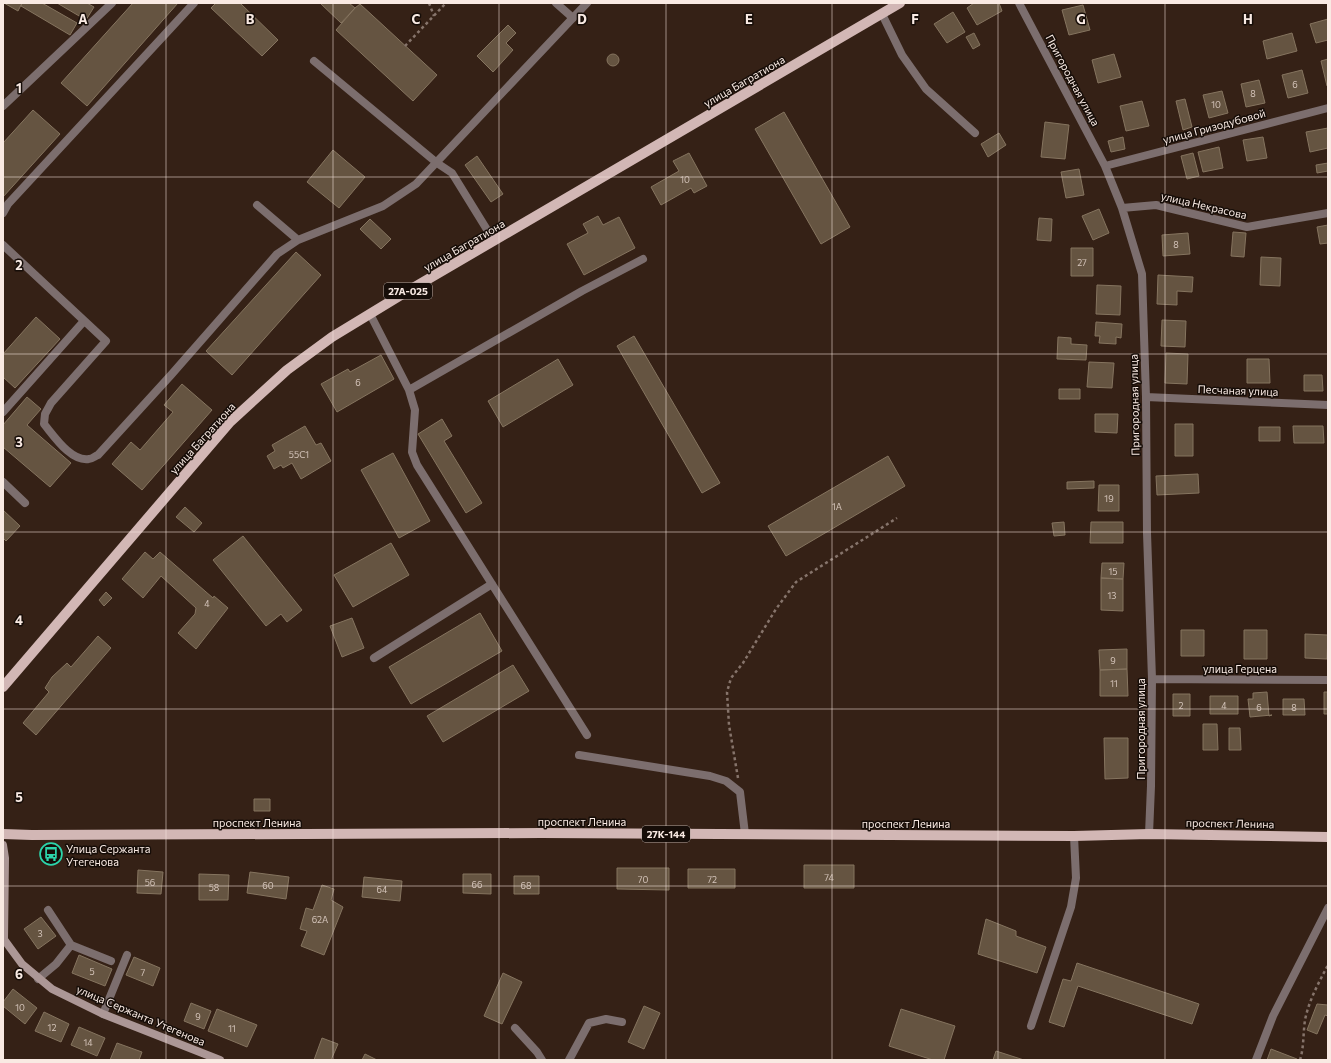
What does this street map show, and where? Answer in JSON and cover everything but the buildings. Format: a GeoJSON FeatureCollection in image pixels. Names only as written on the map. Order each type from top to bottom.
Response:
{"type":"FeatureCollection","features":[{"type":"Feature","properties":{"kind":"main road","name":"улица Багратиона"},"geometry":{"type":"LineString","coordinates":[[3,687],[230,422],[287,370],[332,337],[370,314],[900,3]]}},
{"type":"Feature","properties":{"kind":"main road","name":"проспект Ленина"},"geometry":{"type":"LineString","coordinates":[[3,834],[745,834],[1074,836],[1149,834],[1328,837]]}},
{"type":"Feature","properties":{"kind":"main road"},"geometry":{"type":"LineString","coordinates":[[3,845],[5,858],[3,938]]}},
{"type":"Feature","properties":{"kind":"main road","name":"улица Сержанта Утегенова"},"geometry":{"type":"LineString","coordinates":[[3,938],[22,964],[38,979],[52,989],[103,1014],[220,1060]]}},
{"type":"Feature","properties":{"kind":"street"},"geometry":{"type":"LineString","coordinates":[[3,106],[112,3]]}},
{"type":"Feature","properties":{"kind":"street"},"geometry":{"type":"LineString","coordinates":[[3,213],[8,204],[194,3]]}},
{"type":"Feature","properties":{"kind":"street"},"geometry":{"type":"LineString","coordinates":[[556,3],[573,18]]}},
{"type":"Feature","properties":{"kind":"street"},"geometry":{"type":"LineString","coordinates":[[4,247],[106,341],[51,403],[45,414],[44,424],[67,449],[77,457],[88,459],[98,455],[171,375],[276,254],[298,240],[370,213],[394,200],[416,184],[587,3]]}},
{"type":"Feature","properties":{"kind":"street","name":"Пригородная улица"},"geometry":{"type":"LineString","coordinates":[[1019,3],[1106,166],[1122,208],[1142,274],[1146,397],[1147,534],[1152,679],[1149,834]]}},
{"type":"Feature","properties":{"kind":"street"},"geometry":{"type":"LineString","coordinates":[[882,14],[902,55],[926,88],[975,133]]}},
{"type":"Feature","properties":{"kind":"street"},"geometry":{"type":"LineString","coordinates":[[314,61],[437,163],[452,173],[494,241]]}},
{"type":"Feature","properties":{"kind":"street","name":"улица Гризодубовой"},"geometry":{"type":"LineString","coordinates":[[1106,166],[1328,108]]}},
{"type":"Feature","properties":{"kind":"street"},"geometry":{"type":"LineString","coordinates":[[257,205],[298,240]]}},
{"type":"Feature","properties":{"kind":"street","name":"улица Некрасова"},"geometry":{"type":"LineString","coordinates":[[1122,208],[1156,205],[1247,227],[1328,213]]}},
{"type":"Feature","properties":{"kind":"street"},"geometry":{"type":"LineString","coordinates":[[410,390],[582,290],[643,259]]}},
{"type":"Feature","properties":{"kind":"street"},"geometry":{"type":"LineString","coordinates":[[370,314],[410,390],[415,410],[412,452],[417,465],[587,735]]}},
{"type":"Feature","properties":{"kind":"street"},"geometry":{"type":"LineString","coordinates":[[3,412],[84,321]]}},
{"type":"Feature","properties":{"kind":"street","name":"Песчаная улица"},"geometry":{"type":"LineString","coordinates":[[1146,397],[1328,405]]}},
{"type":"Feature","properties":{"kind":"street"},"geometry":{"type":"LineString","coordinates":[[3,482],[25,503]]}},
{"type":"Feature","properties":{"kind":"street"},"geometry":{"type":"LineString","coordinates":[[374,658],[492,584]]}},
{"type":"Feature","properties":{"kind":"street","name":"улица Герцена"},"geometry":{"type":"LineString","coordinates":[[1152,679],[1328,680]]}},
{"type":"Feature","properties":{"kind":"street"},"geometry":{"type":"LineString","coordinates":[[579,755],[710,776],[726,781],[740,792],[745,834]]}},
{"type":"Feature","properties":{"kind":"street"},"geometry":{"type":"LineString","coordinates":[[1031,1026],[1072,907],[1076,878],[1074,836]]}},
{"type":"Feature","properties":{"kind":"street"},"geometry":{"type":"LineString","coordinates":[[1256,1060],[1273,1016],[1328,908]]}},
{"type":"Feature","properties":{"kind":"street"},"geometry":{"type":"LineString","coordinates":[[48,910],[71,945],[111,961]]}},
{"type":"Feature","properties":{"kind":"street"},"geometry":{"type":"LineString","coordinates":[[38,979],[56,964],[71,945]]}},
{"type":"Feature","properties":{"kind":"street"},"geometry":{"type":"LineString","coordinates":[[103,1014],[127,955]]}},
{"type":"Feature","properties":{"kind":"street"},"geometry":{"type":"LineString","coordinates":[[569,1060],[588,1023],[606,1019],[622,1022]]}},
{"type":"Feature","properties":{"kind":"street"},"geometry":{"type":"LineString","coordinates":[[514,1028],[537,1052],[542,1060]]}},
{"type":"Feature","properties":{"kind":"path"},"geometry":{"type":"LineString","coordinates":[[429,3],[434,16]]}},
{"type":"Feature","properties":{"kind":"path"},"geometry":{"type":"LineString","coordinates":[[405,46],[446,3]]}},
{"type":"Feature","properties":{"kind":"path"},"geometry":{"type":"LineString","coordinates":[[740,792],[729,725],[728,692],[731,678],[743,663],[776,609],[796,582],[897,518]]}},
{"type":"Feature","properties":{"kind":"path"},"geometry":{"type":"LineString","coordinates":[[1300,1060],[1304,1046],[1305,1020],[1309,1007],[1328,965]]}},
{"type":"Feature","properties":{"kind":"place","name":"Улица Сержанта Утегенова"},"geometry":{"type":"Point","coordinates":[51,854]}}]}
